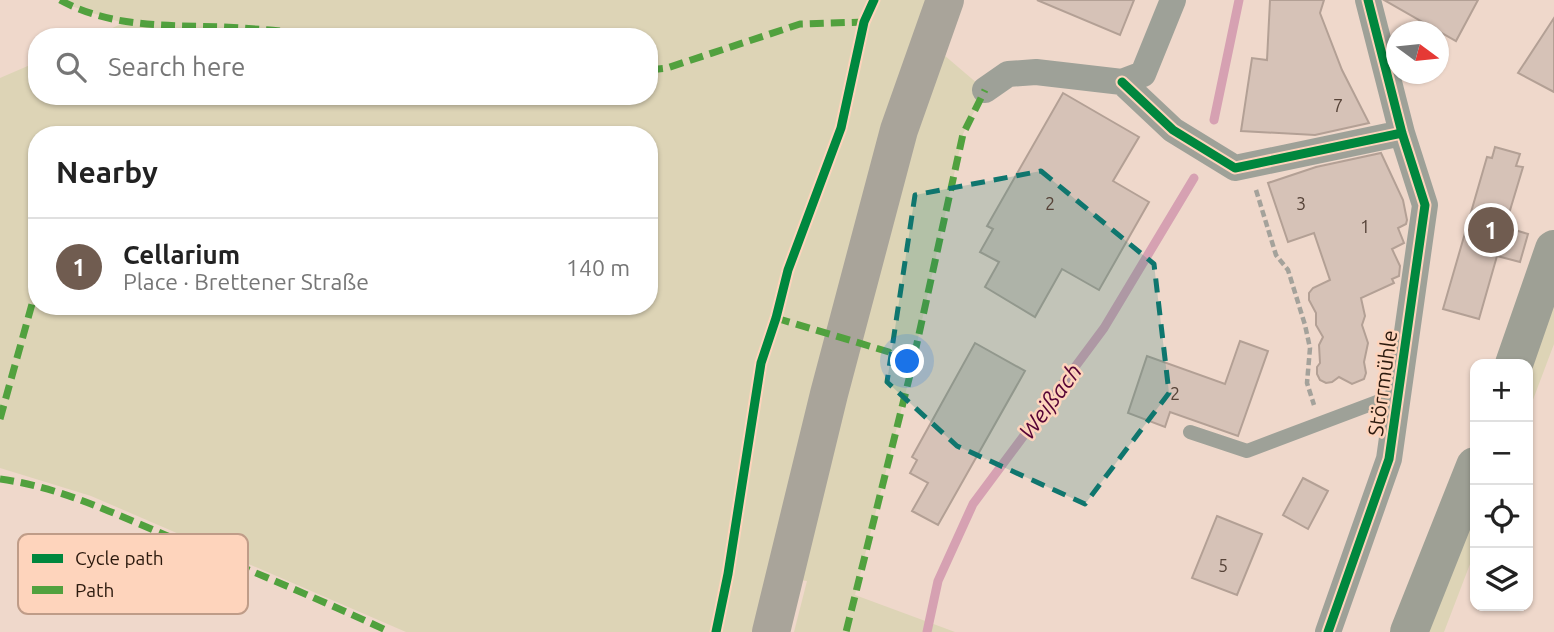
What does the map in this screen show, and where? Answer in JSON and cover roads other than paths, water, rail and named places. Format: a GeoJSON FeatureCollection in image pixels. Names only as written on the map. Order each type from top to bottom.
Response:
{"type":"FeatureCollection","features":[{"type":"Feature","properties":{"kind":"main road"},"geometry":{"type":"LineString","coordinates":[[771,632],[829,394],[899,130],[945,0]]}},
{"type":"Feature","properties":{"kind":"street"},"geometry":{"type":"LineString","coordinates":[[985,90],[1008,74],[1036,72],[1122,82],[1143,74],[1173,0]]}},
{"type":"Feature","properties":{"kind":"street","name":"Störrmühle"},"geometry":{"type":"LineString","coordinates":[[1328,632],[1389,459],[1426,205],[1402,133],[1368,0]]}},
{"type":"Feature","properties":{"kind":"street"},"geometry":{"type":"LineString","coordinates":[[1122,82],[1173,130],[1235,168],[1402,133]]}},
{"type":"Feature","properties":{"kind":"street"},"geometry":{"type":"LineString","coordinates":[[1516,359],[1554,249]]}},
{"type":"Feature","properties":{"kind":"street"},"geometry":{"type":"LineString","coordinates":[[1409,632],[1470,479]]}},
{"type":"Feature","properties":{"kind":"lane"},"geometry":{"type":"LineString","coordinates":[[1190,432],[1247,451],[1398,394]]}},
{"type":"Feature","properties":{"kind":"waterway","name":"Weißach"},"geometry":{"type":"LineString","coordinates":[[1214,120],[1239,0]]}},
{"type":"Feature","properties":{"kind":"waterway","name":"Weißach"},"geometry":{"type":"LineString","coordinates":[[927,632],[938,581],[973,504],[1104,328],[1194,178]]}},
{"type":"Feature","properties":{"kind":"place","name":"Cellarium"},"geometry":{"type":"Point","coordinates":[1491,230]}}]}
